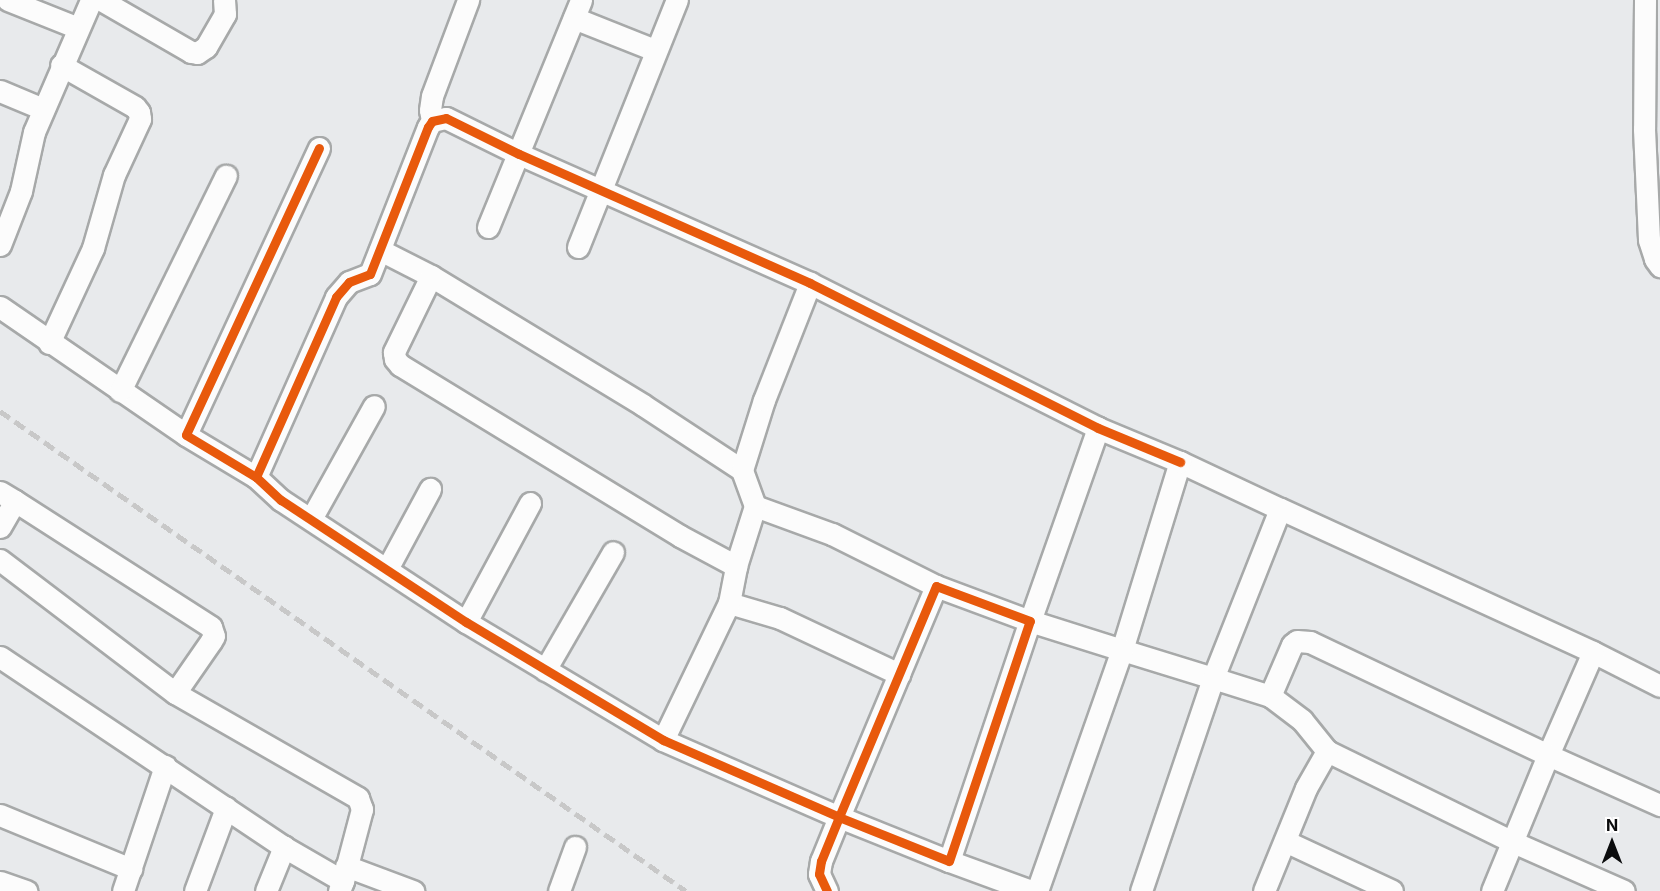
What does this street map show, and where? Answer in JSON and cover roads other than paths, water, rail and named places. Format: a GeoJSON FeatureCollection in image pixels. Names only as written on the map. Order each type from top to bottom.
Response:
{"type":"FeatureCollection","features":[{"type":"Feature","properties":{"kind":"street"},"geometry":{"type":"LineString","coordinates":[[8,0],[78,28]]}},
{"type":"Feature","properties":{"kind":"street"},"geometry":{"type":"LineString","coordinates":[[0,245],[21,191],[34,132],[91,0]]}},
{"type":"Feature","properties":{"kind":"street"},"geometry":{"type":"LineString","coordinates":[[101,0],[190,52],[197,53],[206,47],[225,14],[224,0]]}},
{"type":"Feature","properties":{"kind":"street"},"geometry":{"type":"LineString","coordinates":[[256,477],[336,297],[349,282],[370,274],[432,121],[430,110],[432,96],[468,0]]}},
{"type":"Feature","properties":{"kind":"street"},"geometry":{"type":"LineString","coordinates":[[578,247],[677,0]]}},
{"type":"Feature","properties":{"kind":"street"},"geometry":{"type":"LineString","coordinates":[[1645,0],[1644,129],[1649,240],[1655,259],[1660,266]]}},
{"type":"Feature","properties":{"kind":"street"},"geometry":{"type":"LineString","coordinates":[[488,227],[577,9],[656,50]]}},
{"type":"Feature","properties":{"kind":"street"},"geometry":{"type":"LineString","coordinates":[[50,343],[93,248],[114,175],[140,119],[140,112],[135,107],[61,65]]}},
{"type":"Feature","properties":{"kind":"street"},"geometry":{"type":"LineString","coordinates":[[0,91],[43,109]]}},
{"type":"Feature","properties":{"kind":"street"},"geometry":{"type":"LineString","coordinates":[[432,121],[446,118],[519,154],[810,284],[1098,428],[1180,462],[1593,652],[1660,686]]}},
{"type":"Feature","properties":{"kind":"street"},"geometry":{"type":"LineString","coordinates":[[186,435],[319,148]]}},
{"type":"Feature","properties":{"kind":"street"},"geometry":{"type":"LineString","coordinates":[[120,391],[226,176]]}},
{"type":"Feature","properties":{"kind":"street"},"geometry":{"type":"LineString","coordinates":[[380,250],[431,276],[643,405],[742,470],[755,506],[736,566],[729,603],[663,740]]}},
{"type":"Feature","properties":{"kind":"street"},"geometry":{"type":"LineString","coordinates":[[431,276],[394,352],[395,359],[400,365],[680,536],[736,566]]}},
{"type":"Feature","properties":{"kind":"street"},"geometry":{"type":"LineString","coordinates":[[742,470],[764,400],[810,284]]}},
{"type":"Feature","properties":{"kind":"street"},"geometry":{"type":"LineString","coordinates":[[0,307],[186,435],[256,477],[281,500],[466,622],[663,740],[839,817],[1031,891]]}},
{"type":"Feature","properties":{"kind":"street"},"geometry":{"type":"LineString","coordinates":[[311,519],[374,406]]}},
{"type":"Feature","properties":{"kind":"street"},"geometry":{"type":"LineString","coordinates":[[949,861],[1098,428]]}},
{"type":"Feature","properties":{"kind":"street"},"geometry":{"type":"LineString","coordinates":[[1037,891],[1122,650],[1180,462]]}},
{"type":"Feature","properties":{"kind":"street"},"geometry":{"type":"LineString","coordinates":[[387,569],[430,489]]}},
{"type":"Feature","properties":{"kind":"street"},"geometry":{"type":"LineString","coordinates":[[0,527],[7,497],[211,627],[212,641],[175,693]]}},
{"type":"Feature","properties":{"kind":"street"},"geometry":{"type":"LineString","coordinates":[[466,622],[530,503]]}},
{"type":"Feature","properties":{"kind":"street"},"geometry":{"type":"LineString","coordinates":[[755,506],[832,534],[936,586],[1030,621],[1270,696],[1302,720],[1327,752],[1513,842],[1624,891]]}},
{"type":"Feature","properties":{"kind":"street"},"geometry":{"type":"LineString","coordinates":[[1141,891],[1213,678],[1280,509]]}},
{"type":"Feature","properties":{"kind":"street"},"geometry":{"type":"LineString","coordinates":[[545,670],[613,552]]}},
{"type":"Feature","properties":{"kind":"street"},"geometry":{"type":"LineString","coordinates":[[0,560],[175,693],[358,798],[362,809],[343,879]]}},
{"type":"Feature","properties":{"kind":"street"},"geometry":{"type":"LineString","coordinates":[[827,891],[819,874],[839,817],[936,586]]}},
{"type":"Feature","properties":{"kind":"street"},"geometry":{"type":"LineString","coordinates":[[729,603],[780,618],[899,674]]}},
{"type":"Feature","properties":{"kind":"street"},"geometry":{"type":"LineString","coordinates":[[1270,696],[1292,645],[1303,640],[1660,805]]}},
{"type":"Feature","properties":{"kind":"street"},"geometry":{"type":"LineString","coordinates":[[1492,891],[1593,652]]}},
{"type":"Feature","properties":{"kind":"street"},"geometry":{"type":"LineString","coordinates":[[3,666],[165,766],[284,847],[343,879],[413,891]]}},
{"type":"Feature","properties":{"kind":"street"},"geometry":{"type":"LineString","coordinates":[[1264,891],[1306,788],[1327,752]]}},
{"type":"Feature","properties":{"kind":"street"},"geometry":{"type":"LineString","coordinates":[[123,891],[165,766]]}},
{"type":"Feature","properties":{"kind":"street"},"geometry":{"type":"LineString","coordinates":[[195,891],[226,808]]}},
{"type":"Feature","properties":{"kind":"street"},"geometry":{"type":"LineString","coordinates":[[0,815],[131,869]]}},
{"type":"Feature","properties":{"kind":"street"},"geometry":{"type":"LineString","coordinates":[[1285,840],[1392,891]]}},
{"type":"Feature","properties":{"kind":"street"},"geometry":{"type":"LineString","coordinates":[[267,891],[284,847]]}},
{"type":"Feature","properties":{"kind":"street"},"geometry":{"type":"LineString","coordinates":[[559,891],[575,847]]}},
{"type":"Feature","properties":{"kind":"street"},"geometry":{"type":"LineString","coordinates":[[0,882],[26,891]]}},
{"type":"Feature","properties":{"kind":"railway"},"geometry":{"type":"LineString","coordinates":[[0,411],[686,891]]}}]}
